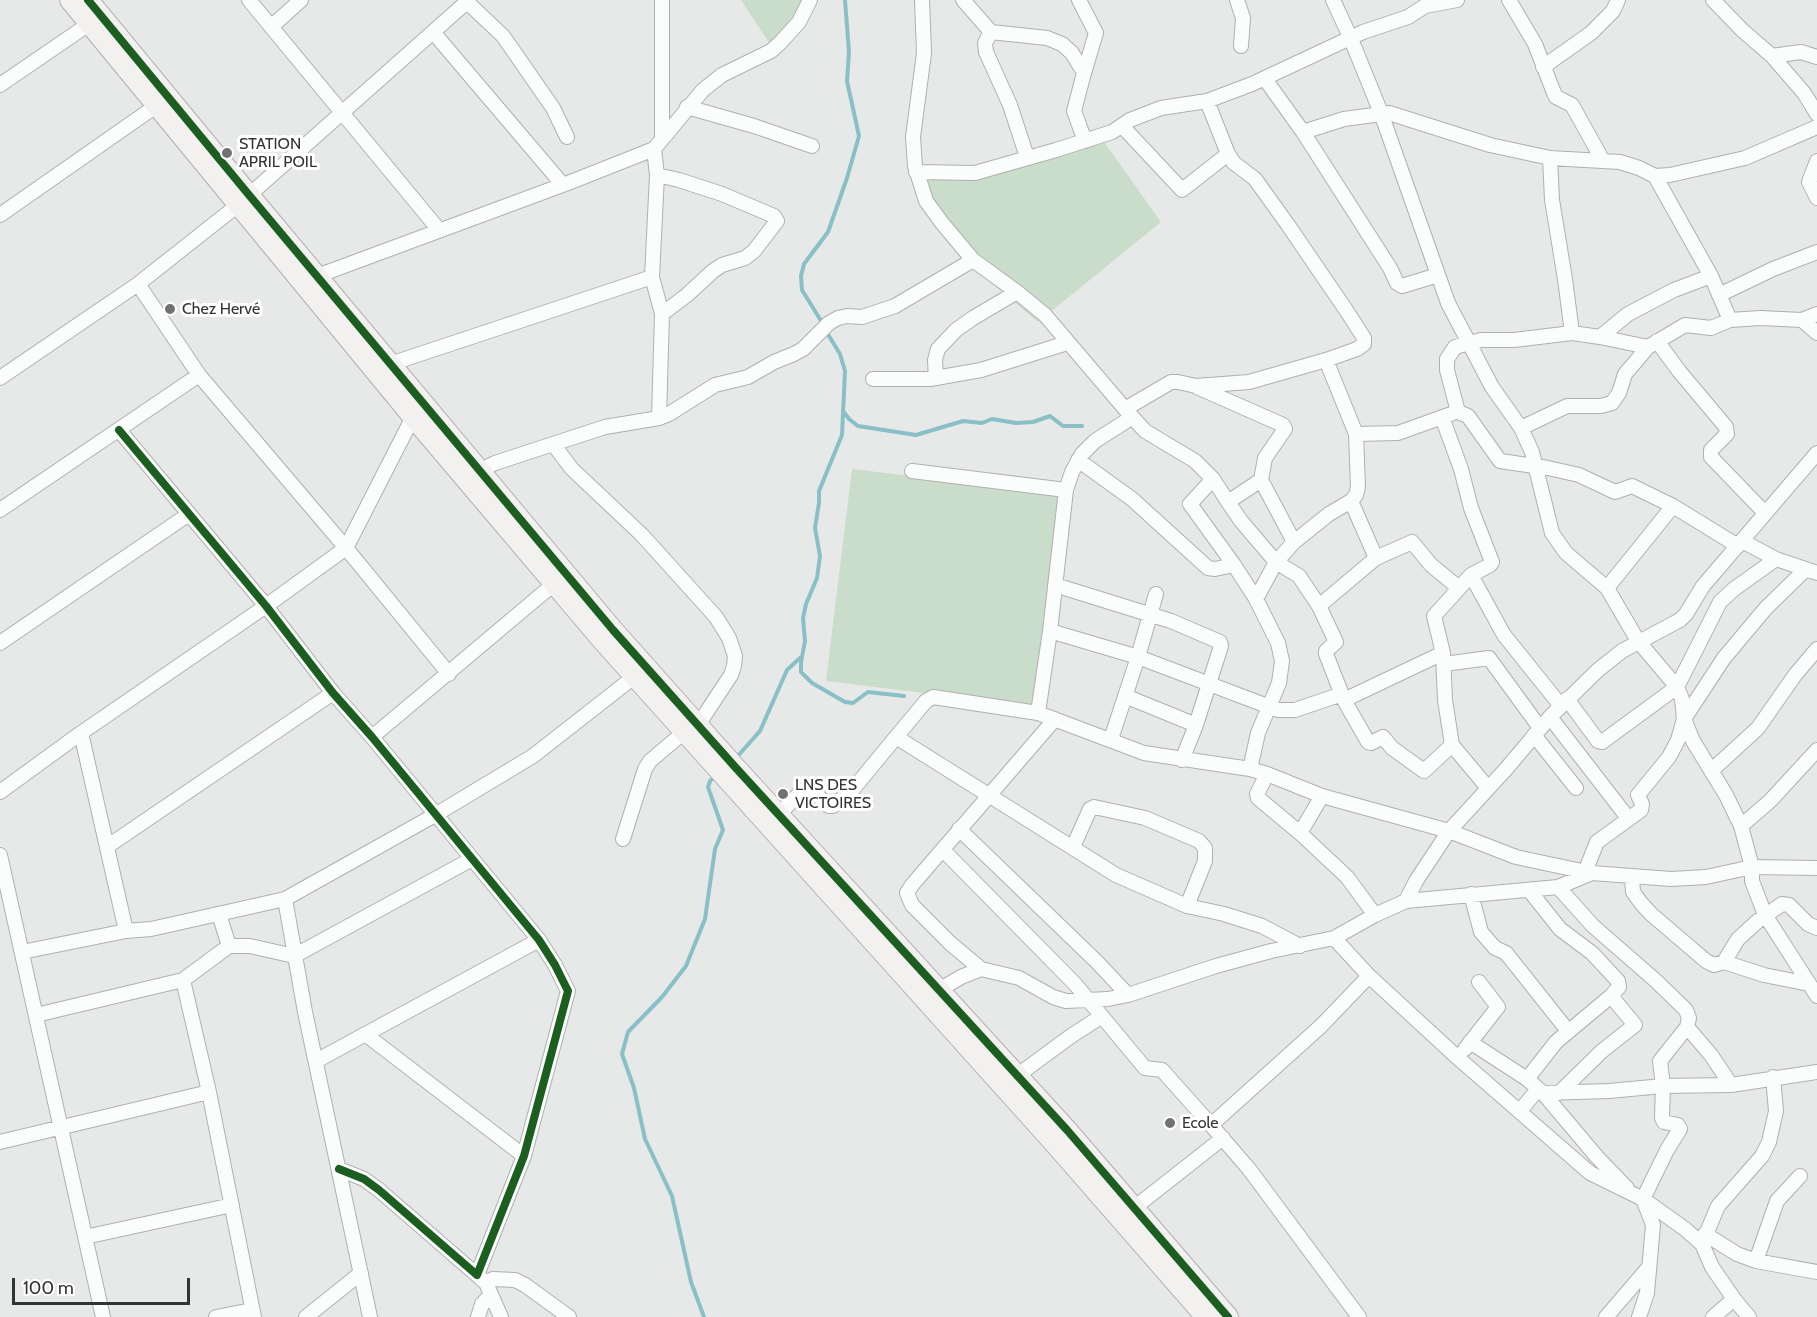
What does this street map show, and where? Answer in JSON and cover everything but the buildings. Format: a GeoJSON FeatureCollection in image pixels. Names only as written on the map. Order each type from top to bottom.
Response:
{"type":"FeatureCollection","features":[{"type":"Feature","properties":{"kind":"street"},"geometry":{"type":"LineString","coordinates":[[70,0],[156,106],[317,276],[481,470],[634,677],[690,729]]}},
{"type":"Feature","properties":{"kind":"street"},"geometry":{"type":"LineString","coordinates":[[88,0],[413,417],[560,578],[1206,1317]]}},
{"type":"Feature","properties":{"kind":"street"},"geometry":{"type":"LineString","coordinates":[[249,0],[439,230]]}},
{"type":"Feature","properties":{"kind":"street"},"geometry":{"type":"LineString","coordinates":[[271,27],[301,0]]}},
{"type":"Feature","properties":{"kind":"street"},"geometry":{"type":"LineString","coordinates":[[658,418],[662,314],[652,277],[662,0]]}},
{"type":"Feature","properties":{"kind":"street"},"geometry":{"type":"LineString","coordinates":[[317,276],[563,185],[658,143],[703,90],[722,75],[776,47],[799,22],[810,0]]}},
{"type":"Feature","properties":{"kind":"street"},"geometry":{"type":"LineString","coordinates":[[922,0],[924,53],[913,137],[916,172],[930,207],[973,260],[1045,315],[1128,414],[1150,434],[1195,461],[1213,479],[1241,520],[1275,562],[1299,576],[1318,606],[1336,642],[1326,651],[1326,654],[1343,697],[1368,742],[1383,737],[1392,748],[1423,771],[1452,745]]}},
{"type":"Feature","properties":{"kind":"street"},"geometry":{"type":"LineString","coordinates":[[963,0],[991,32],[1055,40],[1072,53],[1084,72]]}},
{"type":"Feature","properties":{"kind":"street"},"geometry":{"type":"LineString","coordinates":[[1079,0],[1096,33],[1074,111],[1085,141]]}},
{"type":"Feature","properties":{"kind":"street"},"geometry":{"type":"LineString","coordinates":[[1237,0],[1243,18],[1241,46]]}},
{"type":"Feature","properties":{"kind":"street"},"geometry":{"type":"LineString","coordinates":[[1333,0],[1382,113],[1448,303],[1492,387],[1521,428],[1537,466],[1548,522],[1556,540],[1577,564],[1607,588],[1638,641],[1677,687],[1682,699],[1684,719],[1693,741],[1741,826],[1752,867],[1752,881],[1765,915],[1817,996]]}},
{"type":"Feature","properties":{"kind":"street"},"geometry":{"type":"LineString","coordinates":[[916,172],[975,173],[1085,141],[1113,132],[1146,113],[1161,108],[1207,101],[1265,79],[1363,32],[1408,16],[1425,6],[1457,0]]}},
{"type":"Feature","properties":{"kind":"street"},"geometry":{"type":"LineString","coordinates":[[1509,0],[1535,44],[1556,97],[1572,105],[1603,161]]}},
{"type":"Feature","properties":{"kind":"street"},"geometry":{"type":"LineString","coordinates":[[1543,67],[1591,33],[1613,11],[1618,0]]}},
{"type":"Feature","properties":{"kind":"street"},"geometry":{"type":"LineString","coordinates":[[1713,0],[1772,56],[1804,93],[1817,114]]}},
{"type":"Feature","properties":{"kind":"street"},"geometry":{"type":"LineString","coordinates":[[0,378],[138,284],[243,200],[468,1],[503,36],[553,108],[567,137]]}},
{"type":"Feature","properties":{"kind":"street"},"geometry":{"type":"LineString","coordinates":[[0,85],[89,24]]}},
{"type":"Feature","properties":{"kind":"street"},"geometry":{"type":"LineString","coordinates":[[434,32],[563,185]]}},
{"type":"Feature","properties":{"kind":"street"},"geometry":{"type":"LineString","coordinates":[[991,32],[985,43],[986,52],[1010,105],[1028,157]]}},
{"type":"Feature","properties":{"kind":"street"},"geometry":{"type":"LineString","coordinates":[[1772,56],[1801,51],[1817,57]]}},
{"type":"Feature","properties":{"kind":"street"},"geometry":{"type":"LineString","coordinates":[[1265,79],[1303,132],[1365,229],[1396,283],[1402,286],[1438,275]]}},
{"type":"Feature","properties":{"kind":"street"},"geometry":{"type":"LineString","coordinates":[[1196,386],[1249,382],[1326,360],[1357,349],[1364,344],[1364,338],[1288,225],[1255,179],[1236,166],[1228,154],[1207,101]]}},
{"type":"Feature","properties":{"kind":"street"},"geometry":{"type":"LineString","coordinates":[[0,215],[156,106]]}},
{"type":"Feature","properties":{"kind":"street"},"geometry":{"type":"LineString","coordinates":[[687,107],[754,126],[812,146]]}},
{"type":"Feature","properties":{"kind":"street"},"geometry":{"type":"LineString","coordinates":[[1303,132],[1344,119],[1382,113],[1396,115],[1490,145],[1550,158],[1620,162],[1655,176],[1670,176],[1745,158],[1817,127]]}},
{"type":"Feature","properties":{"kind":"street"},"geometry":{"type":"LineString","coordinates":[[1122,126],[1182,190],[1228,154]]}},
{"type":"Feature","properties":{"kind":"street"},"geometry":{"type":"LineString","coordinates":[[1550,158],[1552,200],[1572,333]]}},
{"type":"Feature","properties":{"kind":"street"},"geometry":{"type":"LineString","coordinates":[[1817,161],[1809,182],[1817,198]]}},
{"type":"Feature","properties":{"kind":"street"},"geometry":{"type":"LineString","coordinates":[[657,175],[722,194],[774,216],[777,221],[754,251],[745,258],[722,265],[713,271],[662,314]]}},
{"type":"Feature","properties":{"kind":"street"},"geometry":{"type":"LineString","coordinates":[[1655,176],[1711,276],[1730,320]]}},
{"type":"Feature","properties":{"kind":"street"},"geometry":{"type":"LineString","coordinates":[[1719,295],[1748,280],[1817,252]]}},
{"type":"Feature","properties":{"kind":"street"},"geometry":{"type":"LineString","coordinates":[[481,470],[495,463],[605,427],[658,418],[675,411],[715,385],[748,377],[803,349],[829,323],[838,318],[862,317],[895,306],[973,260]]}},
{"type":"Feature","properties":{"kind":"street"},"geometry":{"type":"LineString","coordinates":[[1600,336],[1628,314],[1674,290],[1711,276]]}},
{"type":"Feature","properties":{"kind":"street"},"geometry":{"type":"LineString","coordinates":[[390,364],[652,277]]}},
{"type":"Feature","properties":{"kind":"street"},"geometry":{"type":"LineString","coordinates":[[138,284],[199,375],[346,548],[448,674]]}},
{"type":"Feature","properties":{"kind":"street"},"geometry":{"type":"LineString","coordinates":[[936,378],[935,360],[938,349],[956,330],[1017,292]]}},
{"type":"Feature","properties":{"kind":"street"},"geometry":{"type":"LineString","coordinates":[[1521,428],[1567,406],[1601,406],[1612,403],[1619,393],[1625,374],[1652,344],[1685,325],[1711,328],[1730,320],[1760,318],[1802,320],[1817,314]]}},
{"type":"Feature","properties":{"kind":"street"},"geometry":{"type":"LineString","coordinates":[[1802,320],[1817,333]]}},
{"type":"Feature","properties":{"kind":"street"},"geometry":{"type":"LineString","coordinates":[[1458,412],[1447,370],[1447,359],[1455,347],[1467,342],[1514,340],[1572,333],[1600,336],[1621,343],[1652,344],[1679,371],[1726,427],[1726,434],[1711,450],[1711,457],[1765,513]]}},
{"type":"Feature","properties":{"kind":"street"},"geometry":{"type":"LineString","coordinates":[[873,379],[916,380],[990,368],[1067,343]]}},
{"type":"Feature","properties":{"kind":"street"},"geometry":{"type":"LineString","coordinates":[[1256,599],[1275,562],[1294,542],[1329,514],[1351,501],[1357,491],[1359,465],[1356,434],[1326,360]]}},
{"type":"Feature","properties":{"kind":"street"},"geometry":{"type":"LineString","coordinates":[[0,510],[199,375]]}},
{"type":"Feature","properties":{"kind":"street"},"geometry":{"type":"LineString","coordinates":[[1038,713],[1066,490],[1078,460],[1095,441],[1171,382],[1196,386],[1283,425],[1284,432],[1263,464],[1261,480],[1294,542]]}},
{"type":"Feature","properties":{"kind":"street"},"geometry":{"type":"LineString","coordinates":[[1356,434],[1398,433],[1458,412],[1468,416],[1500,461],[1537,466],[1580,476],[1615,492],[1632,486],[1740,543],[1811,572]]}},
{"type":"Feature","properties":{"kind":"street"},"geometry":{"type":"LineString","coordinates":[[0,792],[346,548],[413,417]]}},
{"type":"Feature","properties":{"kind":"street"},"geometry":{"type":"LineString","coordinates":[[1442,417],[1461,469],[1471,508],[1492,562],[1471,575],[1434,616],[1443,659],[1445,700],[1452,745],[1488,788]]}},
{"type":"Feature","properties":{"kind":"street"},"geometry":{"type":"LineString","coordinates":[[119,430],[266,606],[333,693],[372,737],[538,940],[568,991],[524,1156],[485,1284],[478,1317]]}},
{"type":"Feature","properties":{"kind":"street"},"geometry":{"type":"LineString","coordinates":[[553,444],[572,469],[642,534],[716,617],[729,639],[735,656],[734,666],[726,683],[690,729],[650,761],[645,768],[623,839]]}},
{"type":"Feature","properties":{"kind":"street"},"geometry":{"type":"LineString","coordinates":[[1406,901],[1416,881],[1449,831],[1541,726],[1598,670],[1622,651],[1680,620],[1703,586],[1817,453]]}},
{"type":"Feature","properties":{"kind":"street"},"geometry":{"type":"LineString","coordinates":[[1078,460],[1132,499],[1208,568],[1234,565]]}},
{"type":"Feature","properties":{"kind":"street"},"geometry":{"type":"LineString","coordinates":[[912,471],[1066,490]]}},
{"type":"Feature","properties":{"kind":"street"},"geometry":{"type":"LineString","coordinates":[[1213,479],[1190,504],[1256,599],[1274,632],[1282,661],[1279,683],[1253,750],[1250,769]]}},
{"type":"Feature","properties":{"kind":"street"},"geometry":{"type":"LineString","coordinates":[[1228,502],[1261,480]]}},
{"type":"Feature","properties":{"kind":"street"},"geometry":{"type":"LineString","coordinates":[[1351,501],[1376,558]]}},
{"type":"Feature","properties":{"kind":"street"},"geometry":{"type":"LineString","coordinates":[[1607,588],[1673,506]]}},
{"type":"Feature","properties":{"kind":"street"},"geometry":{"type":"LineString","coordinates":[[0,643],[189,514]]}},
{"type":"Feature","properties":{"kind":"street"},"geometry":{"type":"LineString","coordinates":[[1318,606],[1376,558],[1412,542],[1431,565],[1459,588]]}},
{"type":"Feature","properties":{"kind":"street"},"geometry":{"type":"LineString","coordinates":[[1471,575],[1504,635],[1600,742],[1677,687],[1720,602],[1776,559]]}},
{"type":"Feature","properties":{"kind":"street"},"geometry":{"type":"LineString","coordinates":[[1055,719],[909,889],[908,898],[951,944],[981,969],[1019,978],[1053,997],[1066,1001],[1128,995],[1215,966],[1334,938],[1406,901],[1558,887],[1588,872],[1597,842],[1642,808],[1638,795],[1669,757],[1678,740],[1684,719],[1724,658],[1766,608],[1811,572]]}},
{"type":"Feature","properties":{"kind":"street"},"geometry":{"type":"LineString","coordinates":[[372,737],[560,578]]}},
{"type":"Feature","properties":{"kind":"street"},"geometry":{"type":"LineString","coordinates":[[1055,585],[1171,621],[1220,642],[1221,646],[1196,725],[1182,760]]}},
{"type":"Feature","properties":{"kind":"street"},"geometry":{"type":"LineString","coordinates":[[1111,739],[1156,594]]}},
{"type":"Feature","properties":{"kind":"street"},"geometry":{"type":"LineString","coordinates":[[1050,631],[1138,657],[1268,707],[1291,711],[1343,697],[1443,659],[1489,658],[1541,726],[1628,818]]}},
{"type":"Feature","properties":{"kind":"street"},"geometry":{"type":"LineString","coordinates":[[1711,771],[1758,728],[1795,675],[1817,650]]}},
{"type":"Feature","properties":{"kind":"street"},"geometry":{"type":"LineString","coordinates":[[22,951],[126,931],[151,929],[285,898],[435,815],[533,756],[634,677]]}},
{"type":"Feature","properties":{"kind":"street"},"geometry":{"type":"LineString","coordinates":[[108,846],[333,693]]}},
{"type":"Feature","properties":{"kind":"street"},"geometry":{"type":"LineString","coordinates":[[1125,696],[1196,725]]}},
{"type":"Feature","properties":{"kind":"street"},"geometry":{"type":"LineString","coordinates":[[779,814],[801,792],[809,788],[829,806],[833,806],[854,788],[926,701],[933,697],[1038,713],[1144,753],[1250,769],[1322,796],[1449,831],[1516,857],[1588,872],[1671,879],[1706,877],[1752,867],[1817,868]]}},
{"type":"Feature","properties":{"kind":"street"},"geometry":{"type":"LineString","coordinates":[[1541,726],[1576,788]]}},
{"type":"Feature","properties":{"kind":"street"},"geometry":{"type":"LineString","coordinates":[[81,733],[126,931]]}},
{"type":"Feature","properties":{"kind":"street"},"geometry":{"type":"LineString","coordinates":[[896,736],[1126,880],[1187,906],[1224,914],[1262,926],[1300,946]]}},
{"type":"Feature","properties":{"kind":"street"},"geometry":{"type":"LineString","coordinates":[[1741,826],[1770,801],[1817,750]]}},
{"type":"Feature","properties":{"kind":"street"},"geometry":{"type":"LineString","coordinates":[[730,773],[779,814],[1018,1076],[1228,1317]]}},
{"type":"Feature","properties":{"kind":"street"},"geometry":{"type":"LineString","coordinates":[[1267,774],[1257,794],[1258,798],[1349,879],[1375,915]]}},
{"type":"Feature","properties":{"kind":"street"},"geometry":{"type":"LineString","coordinates":[[1300,833],[1322,796]]}},
{"type":"Feature","properties":{"kind":"street"},"geometry":{"type":"LineString","coordinates":[[1073,847],[1090,809],[1094,807],[1144,818],[1199,841],[1205,848],[1204,861],[1187,906]]}},
{"type":"Feature","properties":{"kind":"street"},"geometry":{"type":"LineString","coordinates":[[959,830],[1097,962],[1128,995]]}},
{"type":"Feature","properties":{"kind":"street"},"geometry":{"type":"LineString","coordinates":[[943,850],[1058,966],[1144,1068],[1150,1070],[1159,1068],[1165,1072],[1249,1169],[1359,1317]]}},
{"type":"Feature","properties":{"kind":"street"},"geometry":{"type":"LineString","coordinates":[[0,855],[103,1317]]}},
{"type":"Feature","properties":{"kind":"street"},"geometry":{"type":"LineString","coordinates":[[36,1015],[183,980],[229,946],[250,946],[294,956],[472,859]]}},
{"type":"Feature","properties":{"kind":"street"},"geometry":{"type":"LineString","coordinates":[[1632,877],[1633,892],[1651,914],[1706,961],[1714,965],[1724,962],[1764,975],[1809,984]]}},
{"type":"Feature","properties":{"kind":"street"},"geometry":{"type":"LineString","coordinates":[[1558,887],[1593,926],[1686,1010],[1689,1018],[1688,1027],[1661,1057],[1662,1118],[1664,1122],[1678,1125],[1680,1129],[1639,1198]]}},
{"type":"Feature","properties":{"kind":"street"},"geometry":{"type":"LineString","coordinates":[[1527,1079],[1568,1030],[1618,988],[1618,981],[1592,953],[1560,929],[1530,890]]}},
{"type":"Feature","properties":{"kind":"street"},"geometry":{"type":"LineString","coordinates":[[1471,894],[1481,932],[1495,948],[1506,953],[1568,1030]]}},
{"type":"Feature","properties":{"kind":"street"},"geometry":{"type":"LineString","coordinates":[[285,898],[294,956],[370,1317]]}},
{"type":"Feature","properties":{"kind":"street"},"geometry":{"type":"LineString","coordinates":[[1724,962],[1738,939],[1765,915],[1785,903],[1808,924],[1817,928]]}},
{"type":"Feature","properties":{"kind":"street"},"geometry":{"type":"LineString","coordinates":[[219,914],[229,946]]}},
{"type":"Feature","properties":{"kind":"street"},"geometry":{"type":"LineString","coordinates":[[1334,938],[1369,976],[1458,1058],[1590,1173],[1639,1198],[1704,1239],[1737,1254],[1755,1261],[1817,1272]]}},
{"type":"Feature","properties":{"kind":"street"},"geometry":{"type":"LineString","coordinates":[[316,1061],[538,940]]}},
{"type":"Feature","properties":{"kind":"street"},"geometry":{"type":"LineString","coordinates":[[939,990],[981,969]]}},
{"type":"Feature","properties":{"kind":"street"},"geometry":{"type":"LineString","coordinates":[[1211,1125],[1321,1026],[1369,976]]}},
{"type":"Feature","properties":{"kind":"street"},"geometry":{"type":"LineString","coordinates":[[183,980],[209,1092],[253,1313],[216,1317]]}},
{"type":"Feature","properties":{"kind":"street"},"geometry":{"type":"LineString","coordinates":[[1458,1058],[1498,1007],[1479,982]]}},
{"type":"Feature","properties":{"kind":"street"},"geometry":{"type":"LineString","coordinates":[[1559,1093],[1602,1051],[1635,1025],[1611,996]]}},
{"type":"Feature","properties":{"kind":"street"},"geometry":{"type":"LineString","coordinates":[[1018,1076],[1102,1016]]}},
{"type":"Feature","properties":{"kind":"street"},"geometry":{"type":"LineString","coordinates":[[1688,1027],[1711,1055],[1731,1085]]}},
{"type":"Feature","properties":{"kind":"street"},"geometry":{"type":"LineString","coordinates":[[365,1034],[524,1156]]}},
{"type":"Feature","properties":{"kind":"street"},"geometry":{"type":"LineString","coordinates":[[1470,1042],[1527,1079],[1597,1157],[1639,1198],[1653,1225],[1647,1293],[1639,1317]]}},
{"type":"Feature","properties":{"kind":"street"},"geometry":{"type":"LineString","coordinates":[[1540,1091],[1559,1093],[1663,1086],[1731,1085],[1817,1072]]}},
{"type":"Feature","properties":{"kind":"street"},"geometry":{"type":"LineString","coordinates":[[1749,1317],[1712,1267],[1704,1239],[1718,1206],[1762,1156],[1768,1142],[1776,1111],[1773,1077]]}},
{"type":"Feature","properties":{"kind":"street"},"geometry":{"type":"LineString","coordinates":[[1520,1111],[1540,1091]]}},
{"type":"Feature","properties":{"kind":"street"},"geometry":{"type":"LineString","coordinates":[[0,1142],[209,1092]]}},
{"type":"Feature","properties":{"kind":"street"},"geometry":{"type":"LineString","coordinates":[[1134,1208],[1223,1138]]}},
{"type":"Feature","properties":{"kind":"street"},"geometry":{"type":"LineString","coordinates":[[339,1169],[364,1179],[379,1190],[485,1284],[501,1317]]}},
{"type":"Feature","properties":{"kind":"street"},"geometry":{"type":"LineString","coordinates":[[1755,1261],[1777,1200],[1800,1176]]}},
{"type":"Feature","properties":{"kind":"street"},"geometry":{"type":"LineString","coordinates":[[85,1237],[232,1205]]}},
{"type":"Feature","properties":{"kind":"street"},"geometry":{"type":"LineString","coordinates":[[1606,1317],[1649,1267]]}},
{"type":"Feature","properties":{"kind":"street"},"geometry":{"type":"LineString","coordinates":[[306,1317],[361,1273]]}},
{"type":"Feature","properties":{"kind":"street"},"geometry":{"type":"LineString","coordinates":[[485,1284],[493,1279],[515,1280],[569,1317]]}},
{"type":"Feature","properties":{"kind":"street"},"geometry":{"type":"LineString","coordinates":[[1713,1317],[1734,1299]]}},
{"type":"Feature","properties":{"kind":"green space"},"geometry":{"type":"Polygon","coordinates":[[[741,0],[802,0],[789,24],[770,44],[741,0]]]}},
{"type":"Feature","properties":{"kind":"green space"},"geometry":{"type":"Polygon","coordinates":[[[1102,139],[1161,222],[1038,322],[982,275],[960,241],[943,222],[920,174],[980,177],[1102,139]]]}},
{"type":"Feature","properties":{"kind":"green space"},"geometry":{"type":"Polygon","coordinates":[[[852,469],[1064,494],[1038,707],[826,681],[852,469]]]}},
{"type":"Feature","properties":{"kind":"waterway"},"geometry":{"type":"LineString","coordinates":[[823,324],[802,290],[801,276],[804,264],[828,232],[859,136],[847,81],[849,52],[845,0]]}},
{"type":"Feature","properties":{"kind":"waterway"},"geometry":{"type":"LineString","coordinates":[[826,331],[840,354],[845,371],[842,435],[819,491],[815,528],[820,556],[817,578],[803,618],[805,641],[801,672],[812,683],[845,702],[853,703],[868,692],[904,696]]}},
{"type":"Feature","properties":{"kind":"waterway"},"geometry":{"type":"LineString","coordinates":[[843,411],[858,426],[916,435],[963,421],[982,423],[992,419],[1016,423],[1033,422],[1050,416],[1063,426],[1082,426]]}},
{"type":"Feature","properties":{"kind":"waterway"},"geometry":{"type":"LineString","coordinates":[[736,758],[760,731],[787,670],[801,657]]}},
{"type":"Feature","properties":{"kind":"waterway"},"geometry":{"type":"LineString","coordinates":[[704,1317],[691,1282],[672,1196],[645,1139],[634,1088],[622,1054],[628,1032],[662,997],[686,966],[705,919],[715,849],[723,830],[708,787],[710,781],[717,775]]}},
{"type":"Feature","properties":{"kind":"cycle path"},"geometry":{"type":"LineString","coordinates":[[88,0],[613,630],[1067,1130],[1228,1317]]}},
{"type":"Feature","properties":{"kind":"cycle path"},"geometry":{"type":"LineString","coordinates":[[119,430],[266,606],[333,693],[539,940],[568,991],[524,1156],[477,1275],[379,1190],[364,1179],[339,1169]]}},
{"type":"Feature","properties":{"kind":"place","name":"STATION APRIL POIL"},"geometry":{"type":"Point","coordinates":[227,153]}},
{"type":"Feature","properties":{"kind":"place","name":"Chez Hervé"},"geometry":{"type":"Point","coordinates":[170,309]}},
{"type":"Feature","properties":{"kind":"place","name":"LNS DES VICTOIRES"},"geometry":{"type":"Point","coordinates":[783,794]}},
{"type":"Feature","properties":{"kind":"place","name":"Ecole"},"geometry":{"type":"Point","coordinates":[1170,1123]}}]}
